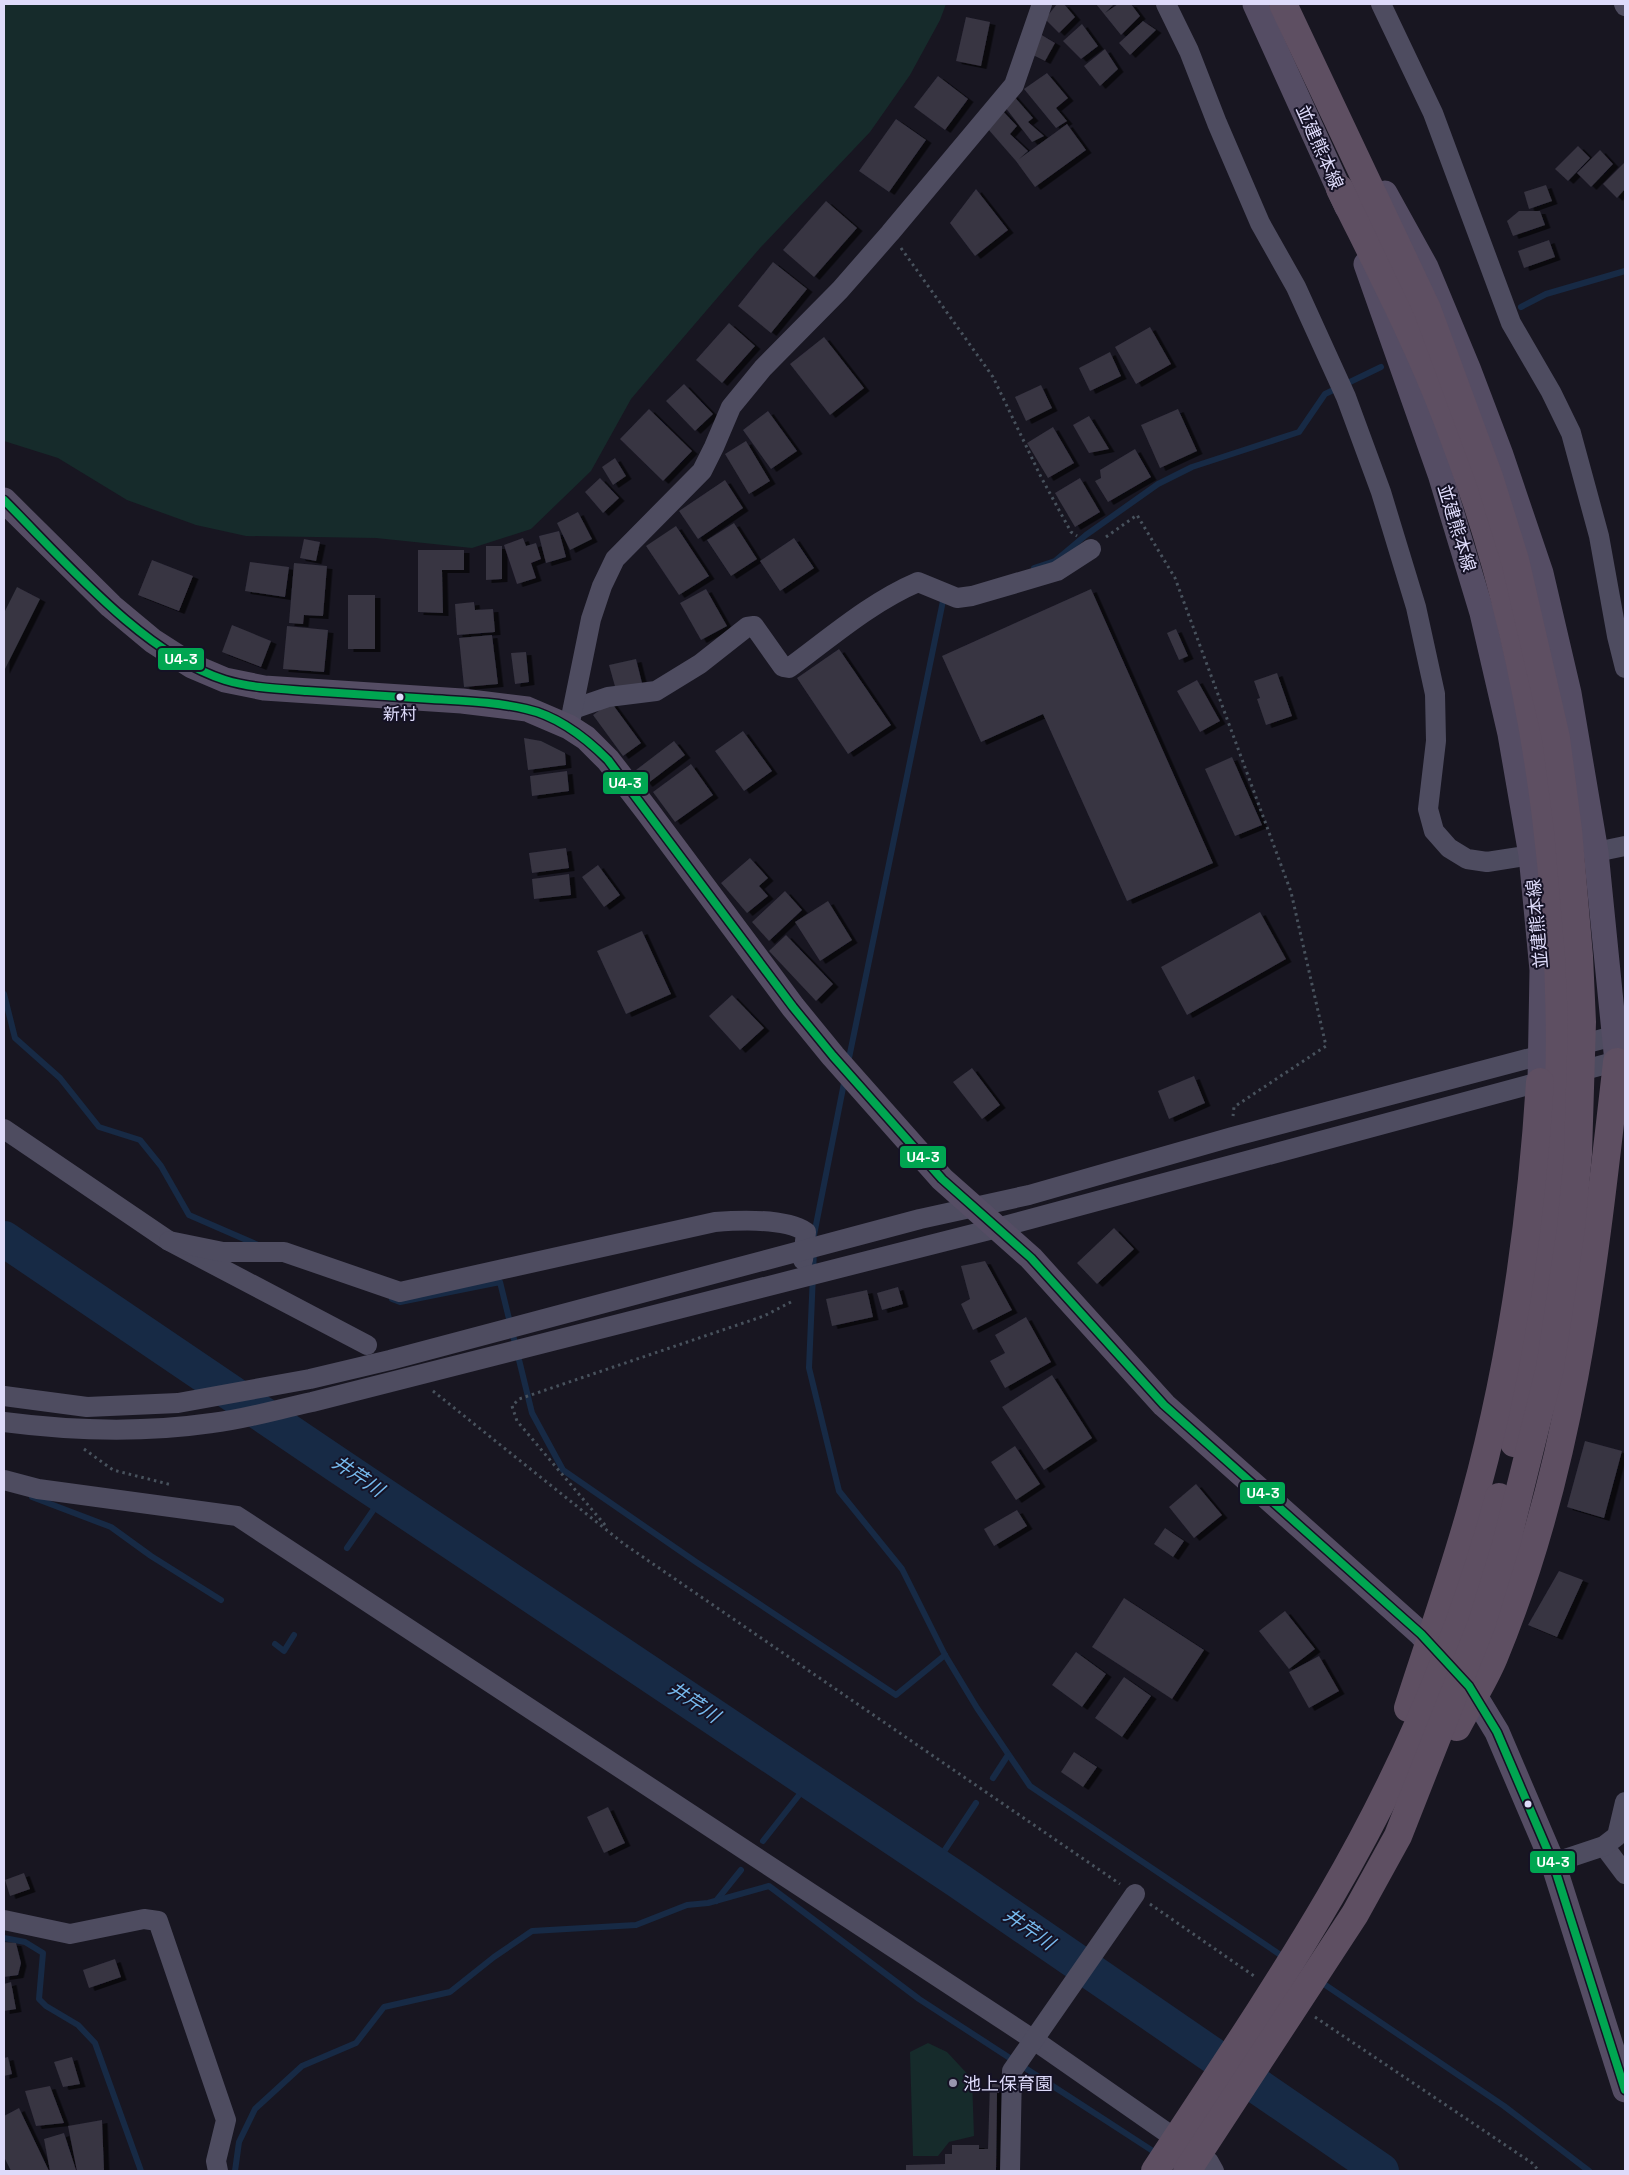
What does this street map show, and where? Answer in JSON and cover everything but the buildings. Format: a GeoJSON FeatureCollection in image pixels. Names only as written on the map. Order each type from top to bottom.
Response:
{"type":"FeatureCollection","features":[{"type":"Feature","properties":{"kind":"highway"},"geometry":{"type":"LineString","coordinates":[[1283,4],[1427,309],[1489,477],[1515,560],[1545,740],[1574,894],[1582,1022],[1578,1154],[1562,1292],[1550,1368],[1507,1541],[1482,1623],[1398,1836]]}},
{"type":"Feature","properties":{"kind":"highway"},"geometry":{"type":"LineString","coordinates":[[1155,2171],[1253,2022],[1330,1897],[1372,1819],[1442,1670],[1488,1537],[1513,1446],[1543,1288],[1551,1227],[1556,1156],[1560,1022],[1558,956],[1549,833],[1545,740],[1515,646],[1471,484],[1446,417],[1403,318],[1340,189]]}},
{"type":"Feature","properties":{"kind":"highway"},"geometry":{"type":"LineString","coordinates":[[1187,2171],[1355,1914],[1494,1658],[1524,1574],[1551,1483],[1574,1383],[1592,1284],[1620,1047]]}},
{"type":"Feature","properties":{"kind":"highway"},"geometry":{"type":"LineString","coordinates":[[1372,1819],[1474,1500],[1512,1331],[1528,1233],[1535,1170],[1540,1082]]}},
{"type":"Feature","properties":{"kind":"main road","name":"並建熊本線"},"geometry":{"type":"LineString","coordinates":[[1255,4],[1340,189],[1440,474],[1482,613],[1510,734],[1532,855],[1542,970],[1540,1082]]}},
{"type":"Feature","properties":{"kind":"main road","name":"並建熊本線"},"geometry":{"type":"LineString","coordinates":[[1283,4],[1426,267],[1501,455],[1543,582],[1569,693],[1596,852],[1620,1047]]}},
{"type":"Feature","properties":{"kind":"main road"},"geometry":{"type":"LineString","coordinates":[[4,500],[111,606],[153,642],[192,666],[225,680],[264,688],[462,701],[527,709],[571,718],[586,738],[608,760],[793,1007],[833,1056],[942,1179],[1031,1258],[1164,1405],[1421,1634],[1469,1686],[1497,1732],[1553,1863],[1625,2090]]}},
{"type":"Feature","properties":{"kind":"street"},"geometry":{"type":"LineString","coordinates":[[571,718],[592,619],[602,586],[614,559],[702,471],[731,407],[763,368],[840,290],[1014,85],[1042,4]]}},
{"type":"Feature","properties":{"kind":"street"},"geometry":{"type":"LineString","coordinates":[[1166,4],[1189,51],[1217,124],[1260,223],[1296,287],[1346,397],[1381,492],[1416,607],[1435,694],[1436,741],[1428,809],[1434,831],[1449,848],[1467,859],[1487,862],[1532,855]]}},
{"type":"Feature","properties":{"kind":"street"},"geometry":{"type":"LineString","coordinates":[[1381,4],[1433,113],[1511,323],[1551,392],[1571,433],[1599,536],[1617,636],[1625,668]]}},
{"type":"Feature","properties":{"kind":"street"},"geometry":{"type":"LineString","coordinates":[[571,718],[608,697],[656,691],[700,664],[747,627],[754,626],[783,667],[789,668],[856,619],[902,589],[918,582],[957,598],[972,596],[1056,571],[1091,549]]}},
{"type":"Feature","properties":{"kind":"street"},"geometry":{"type":"LineString","coordinates":[[1596,852],[1625,846]]}},
{"type":"Feature","properties":{"kind":"street"},"geometry":{"type":"LineString","coordinates":[[4,1396],[87,1407],[178,1403],[310,1380],[804,1249],[972,1206],[1029,1194],[1539,1054],[1620,1047]]}},
{"type":"Feature","properties":{"kind":"street"},"geometry":{"type":"LineString","coordinates":[[4,1422],[57,1429],[104,1431],[212,1423],[312,1402],[997,1228],[1540,1082],[1620,1047]]}},
{"type":"Feature","properties":{"kind":"street"},"geometry":{"type":"LineString","coordinates":[[4,1129],[169,1241],[367,1346]]}},
{"type":"Feature","properties":{"kind":"street"},"geometry":{"type":"LineString","coordinates":[[169,1241],[223,1252],[284,1252],[400,1292],[715,1222],[744,1219],[797,1226],[806,1232],[802,1277]]}},
{"type":"Feature","properties":{"kind":"street"},"geometry":{"type":"LineString","coordinates":[[4,1480],[54,1491],[237,1516],[1035,2039],[1209,2162],[1214,2171]]}},
{"type":"Feature","properties":{"kind":"street"},"geometry":{"type":"LineString","coordinates":[[1553,1863],[1604,1846],[1617,1836],[1625,1802]]}},
{"type":"Feature","properties":{"kind":"street"},"geometry":{"type":"LineString","coordinates":[[1604,1846],[1625,1874]]}},
{"type":"Feature","properties":{"kind":"street"},"geometry":{"type":"LineString","coordinates":[[1010,2171],[1012,2070],[1135,1894]]}},
{"type":"Feature","properties":{"kind":"street"},"geometry":{"type":"LineString","coordinates":[[4,1920],[70,1934],[144,1919],[158,1922],[226,2120],[217,2166]]}},
{"type":"Feature","properties":{"kind":"path"},"geometry":{"type":"LineString","coordinates":[[890,233],[993,376],[1041,477],[1071,532],[1091,549],[1137,515],[1174,578],[1291,892],[1326,1046],[1234,1107],[1232,1137]]}},
{"type":"Feature","properties":{"kind":"path"},"geometry":{"type":"LineString","coordinates":[[610,1532],[517,1421],[512,1406],[519,1399],[540,1391],[764,1316],[796,1300],[803,1291],[802,1277]]}},
{"type":"Feature","properties":{"kind":"path"},"geometry":{"type":"LineString","coordinates":[[414,1376],[624,1544],[1257,1978]]}},
{"type":"Feature","properties":{"kind":"path"},"geometry":{"type":"LineString","coordinates":[[57,1429],[113,1470],[178,1487]]}},
{"type":"Feature","properties":{"kind":"path"},"geometry":{"type":"LineString","coordinates":[[1307,2011],[1532,2163],[1539,2171]]}},
{"type":"Feature","properties":{"kind":"green space"},"geometry":{"type":"Polygon","coordinates":[[[4,4],[946,4],[940,20],[910,75],[870,132],[760,248],[631,399],[591,471],[531,529],[472,548],[376,538],[246,536],[196,525],[127,500],[58,458],[4,441],[4,4]]]}},
{"type":"Feature","properties":{"kind":"green space"},"geometry":{"type":"Polygon","coordinates":[[[928,2043],[947,2052],[972,2079],[974,2136],[949,2142],[938,2156],[913,2156],[910,2052],[928,2043]]]}},
{"type":"Feature","properties":{"kind":"waterway"},"geometry":{"type":"LineString","coordinates":[[1521,307],[1546,294],[1625,271]]}},
{"type":"Feature","properties":{"kind":"waterway"},"geometry":{"type":"LineString","coordinates":[[1034,568],[1055,561],[1086,535],[1158,484],[1192,467],[1299,432],[1325,394],[1381,367]]}},
{"type":"Feature","properties":{"kind":"waterway"},"geometry":{"type":"LineString","coordinates":[[848,1063],[944,596]]}},
{"type":"Feature","properties":{"kind":"waterway"},"geometry":{"type":"LineString","coordinates":[[4,994],[15,1038],[60,1078],[99,1127],[140,1140],[161,1166],[189,1215],[258,1245]]}},
{"type":"Feature","properties":{"kind":"waterway"},"geometry":{"type":"LineString","coordinates":[[814,1235],[845,1078]]}},
{"type":"Feature","properties":{"kind":"waterway","name":"井芹川"},"geometry":{"type":"LineString","coordinates":[[4,1239],[959,1881],[1381,2171]]}},
{"type":"Feature","properties":{"kind":"waterway"},"geometry":{"type":"LineString","coordinates":[[814,1250],[809,1368],[839,1491],[902,1569],[945,1655],[977,1708],[1030,1786],[1285,1958]]}},
{"type":"Feature","properties":{"kind":"waterway"},"geometry":{"type":"LineString","coordinates":[[392,1299],[400,1302],[500,1282],[532,1413],[563,1470],[696,1562],[896,1695],[945,1655]]}},
{"type":"Feature","properties":{"kind":"waterway"},"geometry":{"type":"LineString","coordinates":[[347,1548],[383,1496]]}},
{"type":"Feature","properties":{"kind":"waterway"},"geometry":{"type":"LineString","coordinates":[[32,1497],[111,1527],[151,1556],[221,1600]]}},
{"type":"Feature","properties":{"kind":"waterway"},"geometry":{"type":"LineString","coordinates":[[275,1644],[284,1651],[294,1635]]}},
{"type":"Feature","properties":{"kind":"waterway"},"geometry":{"type":"LineString","coordinates":[[993,1778],[1008,1755]]}},
{"type":"Feature","properties":{"kind":"waterway"},"geometry":{"type":"LineString","coordinates":[[763,1841],[810,1781]]}},
{"type":"Feature","properties":{"kind":"waterway"},"geometry":{"type":"LineString","coordinates":[[935,1865],[976,1803]]}},
{"type":"Feature","properties":{"kind":"waterway"},"geometry":{"type":"LineString","coordinates":[[716,1901],[741,1870]]}},
{"type":"Feature","properties":{"kind":"waterway"},"geometry":{"type":"LineString","coordinates":[[235,2171],[239,2142],[255,2109],[302,2066],[356,2043],[384,2007],[450,1992],[494,1957],[532,1931],[636,1925],[687,1905],[708,1903],[769,1886],[919,1999],[1159,2155]]}},
{"type":"Feature","properties":{"kind":"waterway"},"geometry":{"type":"LineString","coordinates":[[4,1938],[25,1942],[43,1953],[39,1999],[46,2006],[78,2025],[95,2043],[141,2171]]}},
{"type":"Feature","properties":{"kind":"waterway"},"geometry":{"type":"LineString","coordinates":[[1318,1980],[1504,2106],[1589,2171]]}},
{"type":"Feature","properties":{"kind":"transit line","name":"U4-3"},"geometry":{"type":"LineString","coordinates":[[4,500],[106,603],[164,649],[194,667],[235,683],[276,689],[479,702],[526,709],[538,712],[570,728],[608,760],[793,1007],[833,1056],[942,1179],[1031,1258],[1164,1405],[1421,1634],[1469,1686],[1497,1732],[1553,1863],[1625,2090]]}},
{"type":"Feature","properties":{"kind":"place","name":"新村"},"geometry":{"type":"Point","coordinates":[400,697]}},
{"type":"Feature","properties":{"kind":"place","name":"池上保育園"},"geometry":{"type":"Point","coordinates":[953,2083]}}]}
